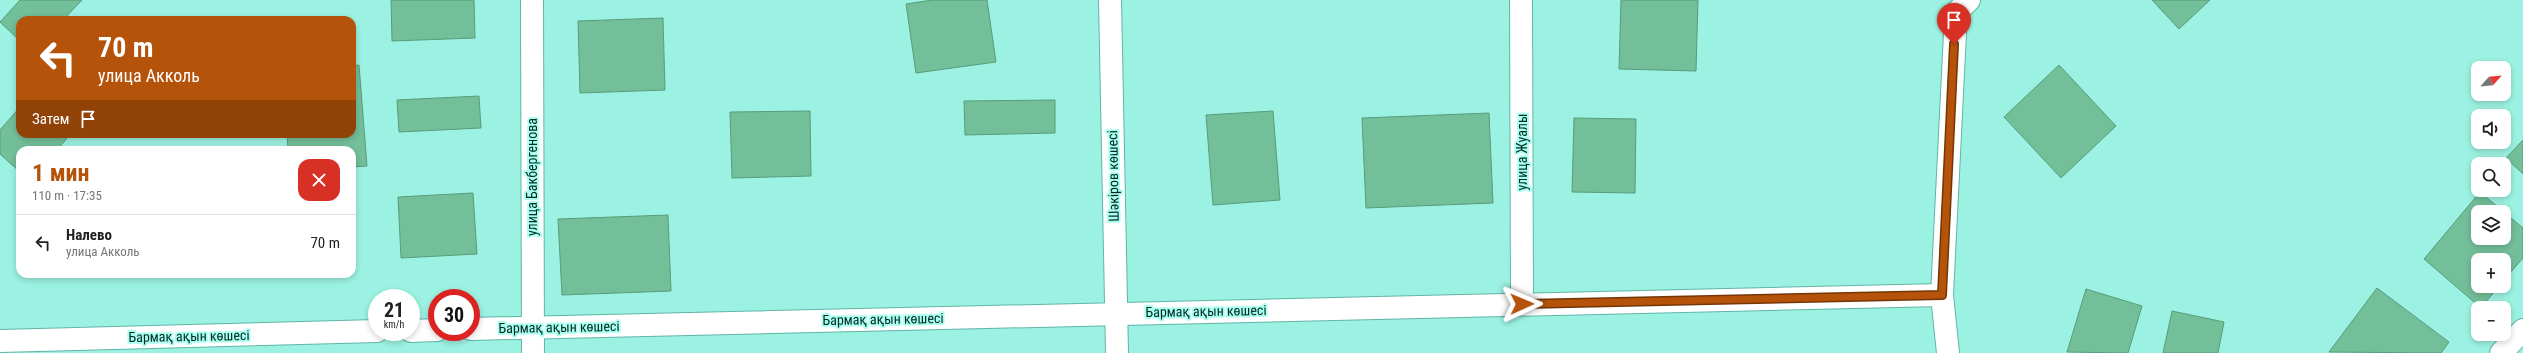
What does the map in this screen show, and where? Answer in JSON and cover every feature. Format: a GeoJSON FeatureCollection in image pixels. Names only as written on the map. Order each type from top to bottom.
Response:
{"type":"FeatureCollection","features":[{"type":"Feature","properties":{"kind":"street","name":"улица Бакбергенова"},"geometry":{"type":"LineString","coordinates":[[532,0],[533,353]]}},
{"type":"Feature","properties":{"kind":"street","name":"Шәкіров көшесі"},"geometry":{"type":"LineString","coordinates":[[1110,0],[1117,353]]}},
{"type":"Feature","properties":{"kind":"street","name":"улица Жуалы"},"geometry":{"type":"LineString","coordinates":[[1521,0],[1522,304]]}},
{"type":"Feature","properties":{"kind":"street"},"geometry":{"type":"LineString","coordinates":[[1948,353],[1942,295],[1956,13],[1969,0]]}},
{"type":"Feature","properties":{"kind":"street","name":"Бармақ ақын көшесі"},"geometry":{"type":"LineString","coordinates":[[480,329],[1942,295]]}},
{"type":"Feature","properties":{"kind":"street"},"geometry":{"type":"LineString","coordinates":[[2501,353],[2523,330]]}},
{"type":"Feature","properties":{"kind":"street","name":"Бармақ ақын көшесі"},"geometry":{"type":"LineString","coordinates":[[0,341],[368,332]]}},
{"type":"Feature","properties":{"kind":"building"},"geometry":{"type":"Polygon","coordinates":[[[20,0],[82,0],[67,16],[16,16],[16,37],[0,22],[20,0]]]}},
{"type":"Feature","properties":{"kind":"building"},"geometry":{"type":"Polygon","coordinates":[[[391,0],[474,0],[475,38],[392,41],[391,0]]]}},
{"type":"Feature","properties":{"kind":"building"},"geometry":{"type":"Polygon","coordinates":[[[932,0],[987,0],[996,62],[916,73],[906,4],[932,0]]]}},
{"type":"Feature","properties":{"kind":"building"},"geometry":{"type":"Polygon","coordinates":[[[1621,0],[1698,0],[1696,71],[1619,69],[1621,0]]]}},
{"type":"Feature","properties":{"kind":"building"},"geometry":{"type":"Polygon","coordinates":[[[2152,0],[2210,0],[2179,29],[2152,0]]]}},
{"type":"Feature","properties":{"kind":"building"},"geometry":{"type":"Polygon","coordinates":[[[663,18],[665,90],[580,93],[578,21],[663,18]]]}},
{"type":"Feature","properties":{"kind":"building"},"geometry":{"type":"Polygon","coordinates":[[[356,65],[359,65],[367,166],[356,167],[356,146],[288,146],[287,138],[356,138],[356,65]]]}},
{"type":"Feature","properties":{"kind":"building"},"geometry":{"type":"Polygon","coordinates":[[[2059,65],[2116,126],[2061,178],[2004,117],[2059,65]]]}},
{"type":"Feature","properties":{"kind":"building"},"geometry":{"type":"Polygon","coordinates":[[[479,96],[481,128],[399,132],[397,100],[479,96]]]}},
{"type":"Feature","properties":{"kind":"building"},"geometry":{"type":"Polygon","coordinates":[[[1055,100],[1055,133],[965,135],[964,101],[1055,100]]]}},
{"type":"Feature","properties":{"kind":"building"},"geometry":{"type":"Polygon","coordinates":[[[810,111],[811,176],[732,178],[730,112],[810,111]]]}},
{"type":"Feature","properties":{"kind":"building"},"geometry":{"type":"Polygon","coordinates":[[[1273,111],[1280,200],[1213,205],[1206,115],[1273,111]]]}},
{"type":"Feature","properties":{"kind":"building"},"geometry":{"type":"Polygon","coordinates":[[[16,112],[16,138],[67,138],[60,146],[16,146],[16,168],[0,154],[0,130],[16,112]]]}},
{"type":"Feature","properties":{"kind":"building"},"geometry":{"type":"Polygon","coordinates":[[[1489,113],[1493,203],[1366,208],[1362,118],[1489,113]]]}},
{"type":"Feature","properties":{"kind":"building"},"geometry":{"type":"Polygon","coordinates":[[[1574,118],[1636,119],[1635,193],[1572,192],[1574,118]]]}},
{"type":"Feature","properties":{"kind":"building"},"geometry":{"type":"Polygon","coordinates":[[[2523,140],[2523,174],[2511,163],[2511,157],[2507,157],[2523,140]]]}},
{"type":"Feature","properties":{"kind":"building"},"geometry":{"type":"Polygon","coordinates":[[[473,193],[477,254],[401,258],[398,197],[473,193]]]}},
{"type":"Feature","properties":{"kind":"building"},"geometry":{"type":"Polygon","coordinates":[[[2476,197],[2486,197],[2496,205],[2471,205],[2471,245],[2511,245],[2511,218],[2523,228],[2523,258],[2511,272],[2511,253],[2471,253],[2471,293],[2493,293],[2487,301],[2473,301],[2424,259],[2476,197]]]}},
{"type":"Feature","properties":{"kind":"building"},"geometry":{"type":"Polygon","coordinates":[[[668,215],[671,291],[562,295],[558,219],[668,215]]]}},
{"type":"Feature","properties":{"kind":"building"},"geometry":{"type":"Polygon","coordinates":[[[2377,288],[2449,342],[2441,353],[2329,352],[2377,288]]]}},
{"type":"Feature","properties":{"kind":"building"},"geometry":{"type":"Polygon","coordinates":[[[2086,289],[2142,306],[2128,353],[2067,352],[2086,289]]]}},
{"type":"Feature","properties":{"kind":"building"},"geometry":{"type":"Polygon","coordinates":[[[2172,311],[2224,322],[2218,353],[2163,353],[2172,311]]]}},
{"type":"Feature","properties":{"kind":"route"},"geometry":{"type":"LineString","coordinates":[[1522,304],[1942,295],[1954,44]]}}]}
